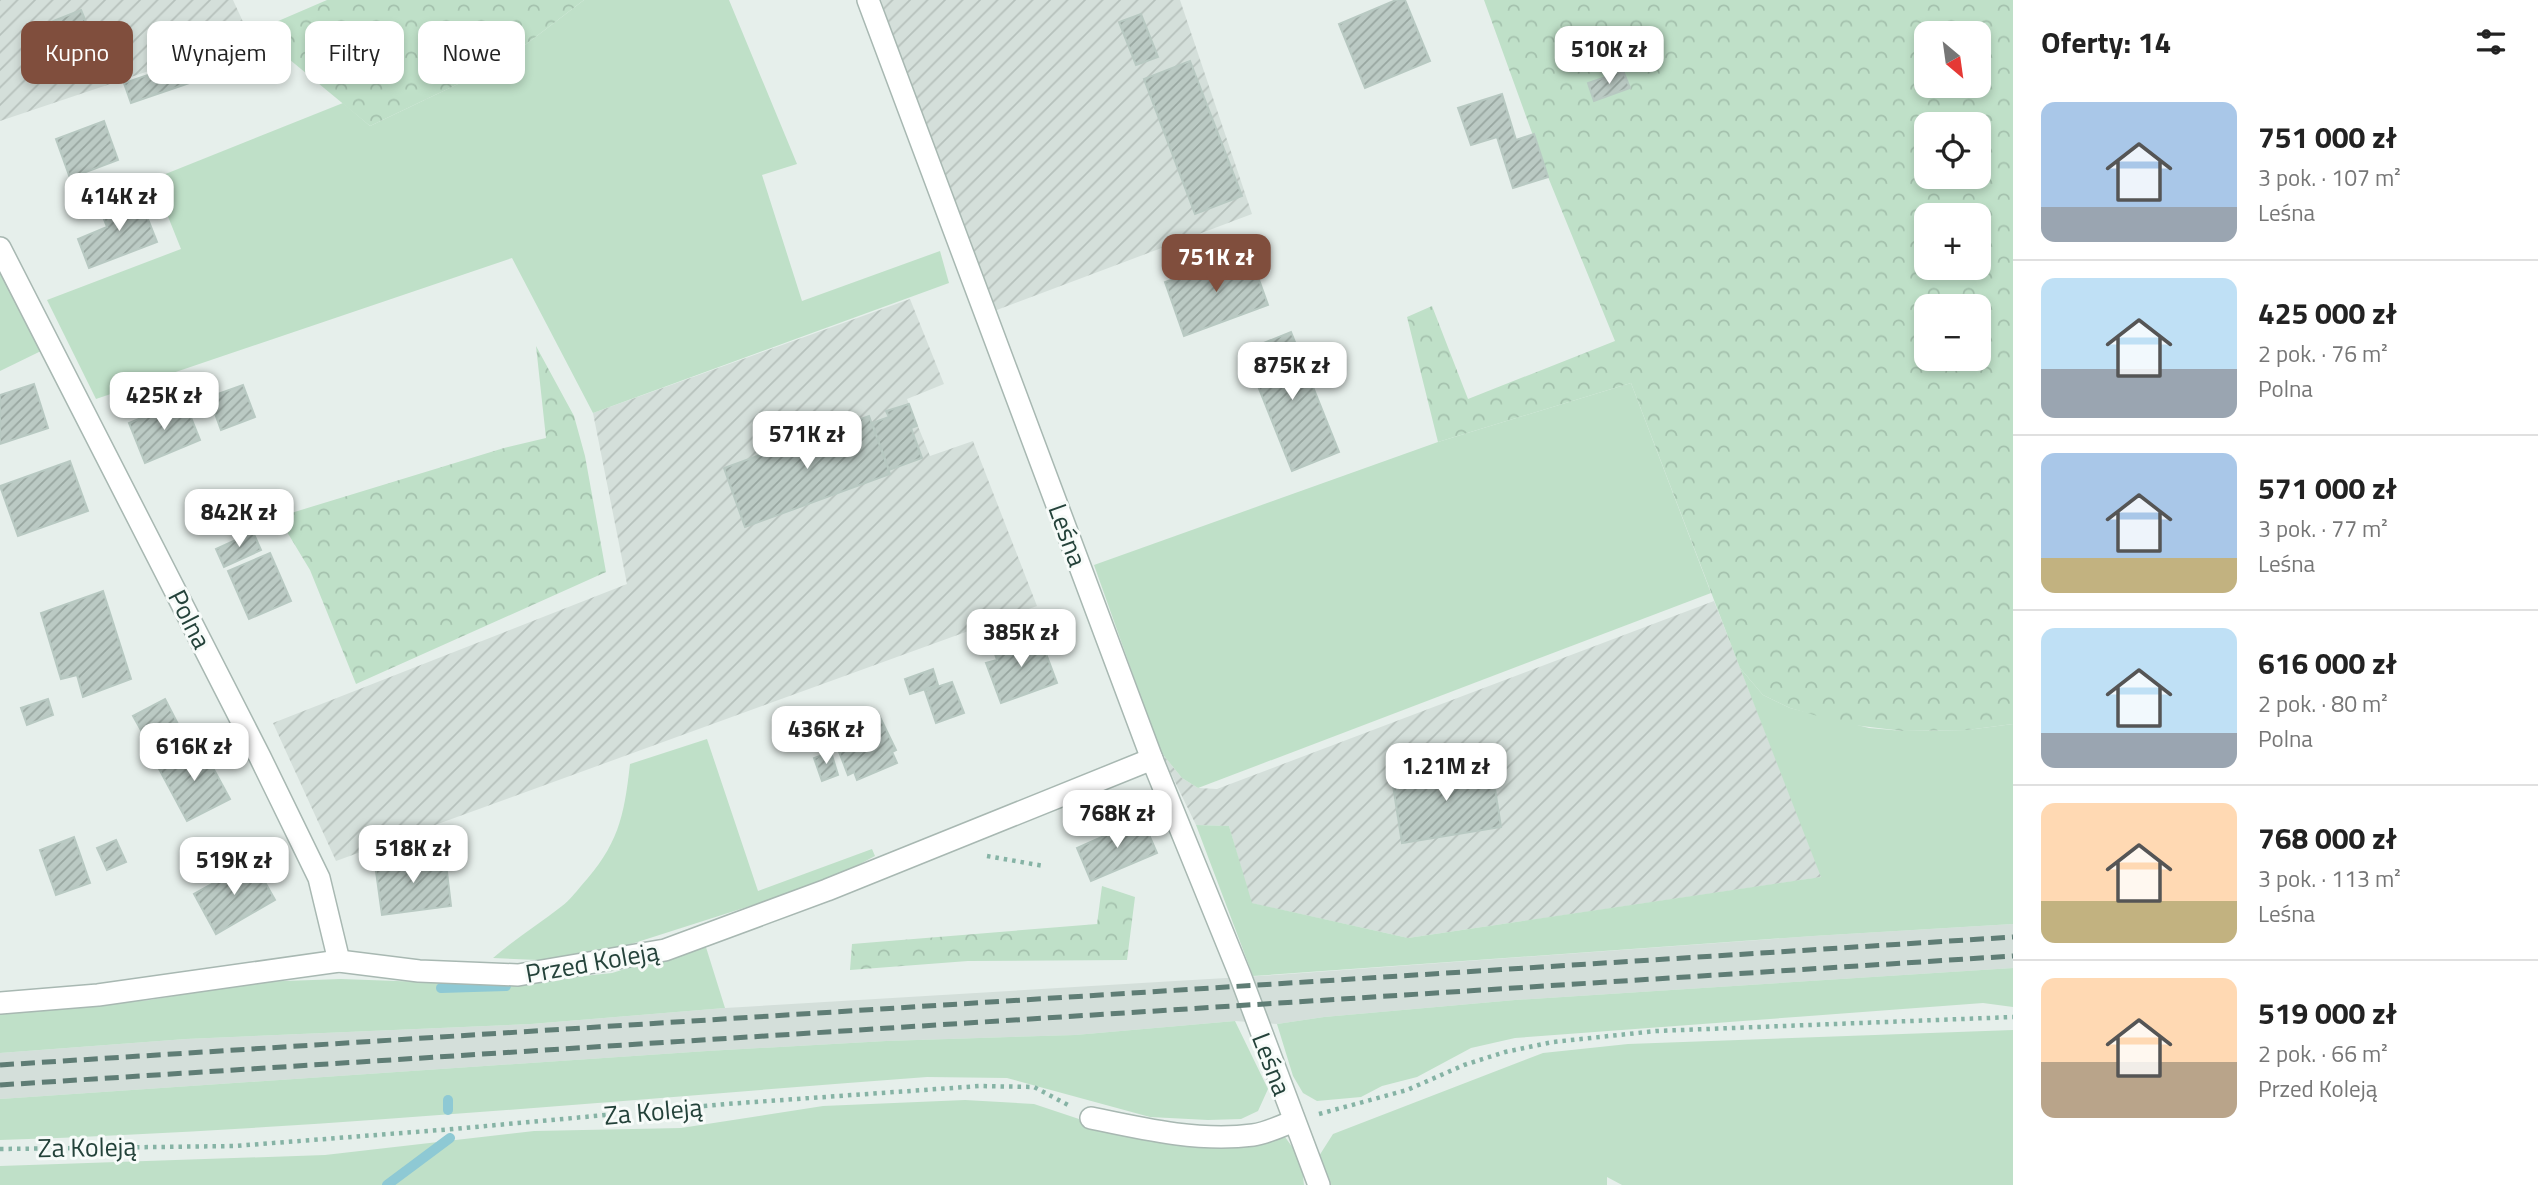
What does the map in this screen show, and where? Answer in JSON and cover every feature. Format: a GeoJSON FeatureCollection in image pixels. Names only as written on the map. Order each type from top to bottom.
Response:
{"type":"FeatureCollection","features":[{"type":"Feature","properties":{"kind":"street","name":"Leśna"},"geometry":{"type":"LineString","coordinates":[[868,0],[1152,759],[1244,986],[1319,1185]]}},
{"type":"Feature","properties":{"kind":"street","name":"Polna"},"geometry":{"type":"LineString","coordinates":[[0,248],[319,878],[339,961]]}},
{"type":"Feature","properties":{"kind":"street","name":"Przed Koleją"},"geometry":{"type":"LineString","coordinates":[[0,1003],[98,995],[339,961],[419,971],[518,975],[665,950],[827,890],[1152,759]]}},
{"type":"Feature","properties":{"kind":"street"},"geometry":{"type":"LineString","coordinates":[[1090,1118],[1177,1134],[1221,1136],[1254,1135],[1294,1121]]}},
{"type":"Feature","properties":{"kind":"path"},"geometry":{"type":"LineString","coordinates":[[1294,1121],[1407,1090],[1464,1065],[1505,1052],[1553,1042],[1656,1031],[2013,1017]]}},
{"type":"Feature","properties":{"kind":"path","name":"Za Koleją"},"geometry":{"type":"LineString","coordinates":[[0,1149],[235,1146],[726,1104],[1006,1085],[1034,1087],[1090,1118]]}},
{"type":"Feature","properties":{"kind":"shaded area"},"geometry":{"type":"Polygon","coordinates":[[[0,0],[233,0],[243,21],[147,21],[147,72],[133,76],[133,21],[21,21],[21,84],[110,84],[0,121],[0,0]]]}},
{"type":"Feature","properties":{"kind":"shaded area"},"geometry":{"type":"Polygon","coordinates":[[[881,0],[1180,0],[1252,214],[986,314],[881,0]]]}},
{"type":"Feature","properties":{"kind":"shaded area"},"geometry":{"type":"Polygon","coordinates":[[[910,299],[944,384],[907,399],[930,456],[973,441],[1037,606],[336,861],[273,723],[627,584],[593,413],[910,299]]]}},
{"type":"Feature","properties":{"kind":"shaded area"},"geometry":{"type":"Polygon","coordinates":[[[1714,601],[1822,877],[1408,938],[1251,903],[1229,826],[1196,825],[1160,751],[1182,778],[1198,788],[1217,789],[1714,601]]]}},
{"type":"Feature","properties":{"kind":"shaded area"},"geometry":{"type":"Polygon","coordinates":[[[2013,924],[2013,968],[1515,1000],[1324,1017],[1277,1024],[1235,1021],[1075,1035],[886,1041],[707,1051],[0,1099],[0,1053],[186,1039],[531,1024],[725,1008],[1275,975],[2013,924]]]}},
{"type":"Feature","properties":{"kind":"green space"},"geometry":{"type":"Polygon","coordinates":[[[327,0],[584,0],[525,45],[525,21],[418,21],[418,84],[458,84],[370,126],[319,84],[404,84],[404,21],[305,21],[305,72],[291,61],[291,21],[278,21],[327,0]]]}},
{"type":"Feature","properties":{"kind":"green space"},"geometry":{"type":"Polygon","coordinates":[[[584,0],[729,0],[797,164],[762,175],[802,301],[940,251],[949,283],[593,413],[512,258],[96,399],[47,300],[181,249],[153,179],[343,103],[370,126],[458,84],[525,84],[525,45],[584,0]]]}},
{"type":"Feature","properties":{"kind":"green space"},"geometry":{"type":"Polygon","coordinates":[[[1484,0],[2013,0],[2013,724],[1967,730],[1903,731],[1845,724],[1790,708],[1763,695],[1740,668],[1631,383],[1438,442],[1407,317],[1432,306],[1468,399],[1615,341],[1548,177],[1484,0]]]}},
{"type":"Feature","properties":{"kind":"green space"},"geometry":{"type":"Polygon","coordinates":[[[0,272],[41,351],[0,371],[0,272]]]}},
{"type":"Feature","properties":{"kind":"green space"},"geometry":{"type":"Polygon","coordinates":[[[536,346],[574,416],[585,456],[606,572],[356,684],[310,570],[278,517],[504,448],[546,438],[536,346]]]}},
{"type":"Feature","properties":{"kind":"green space"},"geometry":{"type":"Polygon","coordinates":[[[1631,383],[1711,593],[1198,788],[1182,778],[1160,751],[1094,565],[1438,442],[1631,383]]]}},
{"type":"Feature","properties":{"kind":"green space"},"geometry":{"type":"Polygon","coordinates":[[[1740,668],[1763,695],[1790,708],[1869,728],[1903,731],[1967,730],[2013,724],[2013,924],[1253,976],[1196,825],[1229,826],[1252,903],[1408,938],[1821,877],[1740,668]]]}},
{"type":"Feature","properties":{"kind":"green space"},"geometry":{"type":"Polygon","coordinates":[[[707,739],[758,891],[872,849],[875,856],[843,873],[787,894],[625,946],[562,961],[493,958],[567,902],[603,857],[622,816],[630,764],[707,739]]]}},
{"type":"Feature","properties":{"kind":"green space"},"geometry":{"type":"Polygon","coordinates":[[[1102,886],[1135,897],[1127,960],[968,961],[850,970],[852,944],[1097,924],[1102,886]]]}},
{"type":"Feature","properties":{"kind":"green space"},"geometry":{"type":"Polygon","coordinates":[[[705,944],[725,1008],[531,1024],[186,1039],[0,1053],[0,1014],[150,1000],[256,982],[341,979],[424,982],[536,981],[612,973],[705,944]]]}},
{"type":"Feature","properties":{"kind":"green space"},"geometry":{"type":"Polygon","coordinates":[[[2013,968],[2013,1007],[1983,1003],[1515,1038],[1471,1048],[1417,1077],[1382,1086],[1361,1097],[1317,1101],[1303,1093],[1293,1076],[1277,1024],[1324,1017],[1515,1000],[2013,968]]]}},
{"type":"Feature","properties":{"kind":"green space"},"geometry":{"type":"Polygon","coordinates":[[[1235,1021],[1268,1089],[1258,1111],[1241,1119],[1150,1117],[1007,1078],[927,1077],[348,1122],[0,1140],[0,1099],[707,1051],[886,1041],[1075,1035],[1235,1021]]]}},
{"type":"Feature","properties":{"kind":"green space"},"geometry":{"type":"Polygon","coordinates":[[[2013,1030],[2013,1185],[1622,1185],[1607,1177],[1607,1185],[1331,1185],[1319,1156],[1333,1134],[1543,1053],[1628,1044],[2013,1030]]]}},
{"type":"Feature","properties":{"kind":"green space"},"geometry":{"type":"Polygon","coordinates":[[[965,1100],[1034,1104],[1127,1135],[1165,1143],[1285,1137],[1301,1159],[1304,1185],[0,1185],[0,1166],[325,1155],[534,1131],[681,1128],[823,1106],[965,1100]]]}},
{"type":"Feature","properties":{"kind":"building"},"geometry":{"type":"Polygon","coordinates":[[[1396,0],[1405,0],[1430,61],[1365,88],[1339,24],[1396,0]]]}},
{"type":"Feature","properties":{"kind":"building"},"geometry":{"type":"Polygon","coordinates":[[[81,10],[86,21],[53,21],[81,10]]]}},
{"type":"Feature","properties":{"kind":"building"},"geometry":{"type":"Polygon","coordinates":[[[1141,14],[1158,57],[1136,65],[1119,22],[1141,14]]]}},
{"type":"Feature","properties":{"kind":"building"},"geometry":{"type":"Polygon","coordinates":[[[1190,61],[1242,196],[1195,214],[1144,79],[1190,61]]]}},
{"type":"Feature","properties":{"kind":"building"},"geometry":{"type":"Polygon","coordinates":[[[1623,71],[1630,88],[1594,101],[1588,83],[1623,71]]]}},
{"type":"Feature","properties":{"kind":"building"},"geometry":{"type":"Polygon","coordinates":[[[147,75],[147,84],[186,84],[131,103],[124,84],[133,84],[133,80],[147,75]]]}},
{"type":"Feature","properties":{"kind":"building"},"geometry":{"type":"Polygon","coordinates":[[[1502,94],[1516,140],[1534,134],[1548,177],[1513,188],[1497,137],[1471,145],[1458,108],[1502,94]]]}},
{"type":"Feature","properties":{"kind":"building"},"geometry":{"type":"Polygon","coordinates":[[[104,121],[118,160],[70,178],[56,139],[104,121]]]}},
{"type":"Feature","properties":{"kind":"building"},"geometry":{"type":"Polygon","coordinates":[[[138,194],[157,242],[89,268],[78,239],[107,227],[100,209],[138,194]]]}},
{"type":"Feature","properties":{"kind":"building"},"geometry":{"type":"Polygon","coordinates":[[[1249,252],[1268,305],[1184,336],[1165,282],[1249,252]]]}},
{"type":"Feature","properties":{"kind":"building"},"geometry":{"type":"Polygon","coordinates":[[[1291,332],[1339,452],[1292,471],[1244,351],[1291,332]]]}},
{"type":"Feature","properties":{"kind":"building"},"geometry":{"type":"Polygon","coordinates":[[[34,384],[48,428],[0,444],[0,395],[34,384]]]}},
{"type":"Feature","properties":{"kind":"building"},"geometry":{"type":"Polygon","coordinates":[[[243,385],[255,417],[221,430],[209,397],[243,385]]]}},
{"type":"Feature","properties":{"kind":"building"},"geometry":{"type":"Polygon","coordinates":[[[184,400],[200,440],[145,463],[129,423],[184,400]]]}},
{"type":"Feature","properties":{"kind":"building"},"geometry":{"type":"Polygon","coordinates":[[[909,404],[917,426],[911,428],[922,458],[889,470],[872,423],[889,417],[886,411],[909,404]]]}},
{"type":"Feature","properties":{"kind":"building"},"geometry":{"type":"Polygon","coordinates":[[[869,416],[890,474],[745,527],[724,468],[869,416]]]}},
{"type":"Feature","properties":{"kind":"building"},"geometry":{"type":"Polygon","coordinates":[[[70,461],[88,511],[18,536],[0,486],[70,461]]]}},
{"type":"Feature","properties":{"kind":"building"},"geometry":{"type":"Polygon","coordinates":[[[253,532],[261,550],[224,567],[216,549],[253,532]]]}},
{"type":"Feature","properties":{"kind":"building"},"geometry":{"type":"Polygon","coordinates":[[[270,553],[291,601],[249,619],[228,571],[270,553]]]}},
{"type":"Feature","properties":{"kind":"building"},"geometry":{"type":"Polygon","coordinates":[[[103,591],[131,679],[83,697],[77,675],[61,679],[41,613],[103,591]]]}},
{"type":"Feature","properties":{"kind":"building"},"geometry":{"type":"Polygon","coordinates":[[[1039,635],[1057,683],[1001,703],[986,663],[997,660],[994,651],[1039,635]]]}},
{"type":"Feature","properties":{"kind":"building"},"geometry":{"type":"Polygon","coordinates":[[[933,669],[938,685],[910,694],[905,679],[933,669]]]}},
{"type":"Feature","properties":{"kind":"building"},"geometry":{"type":"Polygon","coordinates":[[[952,682],[964,713],[936,723],[925,691],[952,682]]]}},
{"type":"Feature","properties":{"kind":"building"},"geometry":{"type":"Polygon","coordinates":[[[48,699],[53,715],[27,725],[21,708],[48,699]]]}},
{"type":"Feature","properties":{"kind":"building"},"geometry":{"type":"Polygon","coordinates":[[[165,699],[178,724],[147,741],[133,716],[165,699]]]}},
{"type":"Feature","properties":{"kind":"building"},"geometry":{"type":"Polygon","coordinates":[[[878,713],[896,750],[892,752],[897,763],[857,780],[854,772],[848,775],[831,731],[878,713]]]}},
{"type":"Feature","properties":{"kind":"building"},"geometry":{"type":"Polygon","coordinates":[[[200,744],[230,799],[187,821],[158,767],[200,744]]]}},
{"type":"Feature","properties":{"kind":"building"},"geometry":{"type":"Polygon","coordinates":[[[831,752],[838,775],[822,781],[814,758],[831,752]]]}},
{"type":"Feature","properties":{"kind":"building"},"geometry":{"type":"Polygon","coordinates":[[[1491,764],[1501,827],[1402,843],[1392,779],[1491,764]]]}},
{"type":"Feature","properties":{"kind":"building"},"geometry":{"type":"Polygon","coordinates":[[[1142,819],[1157,853],[1091,881],[1077,848],[1142,819]]]}},
{"type":"Feature","properties":{"kind":"building"},"geometry":{"type":"Polygon","coordinates":[[[74,837],[90,883],[56,895],[40,850],[74,837]]]}},
{"type":"Feature","properties":{"kind":"building"},"geometry":{"type":"Polygon","coordinates":[[[116,840],[126,862],[107,870],[97,848],[116,840]]]}},
{"type":"Feature","properties":{"kind":"building"},"geometry":{"type":"Polygon","coordinates":[[[445,855],[451,906],[382,915],[375,864],[445,855]]]}},
{"type":"Feature","properties":{"kind":"building"},"geometry":{"type":"Polygon","coordinates":[[[253,861],[275,900],[216,934],[194,894],[253,861]]]}},
{"type":"Feature","properties":{"kind":"waterway"},"geometry":{"type":"LineString","coordinates":[[441,988],[506,986]]}},
{"type":"Feature","properties":{"kind":"waterway"},"geometry":{"type":"LineString","coordinates":[[448,1100],[448,1110]]}},
{"type":"Feature","properties":{"kind":"waterway"},"geometry":{"type":"LineString","coordinates":[[387,1185],[450,1138]]}},
{"type":"Feature","properties":{"kind":"railway"},"geometry":{"type":"LineString","coordinates":[[0,1065],[2013,937]]}},
{"type":"Feature","properties":{"kind":"railway"},"geometry":{"type":"LineString","coordinates":[[0,1085],[2013,956]]}}]}
